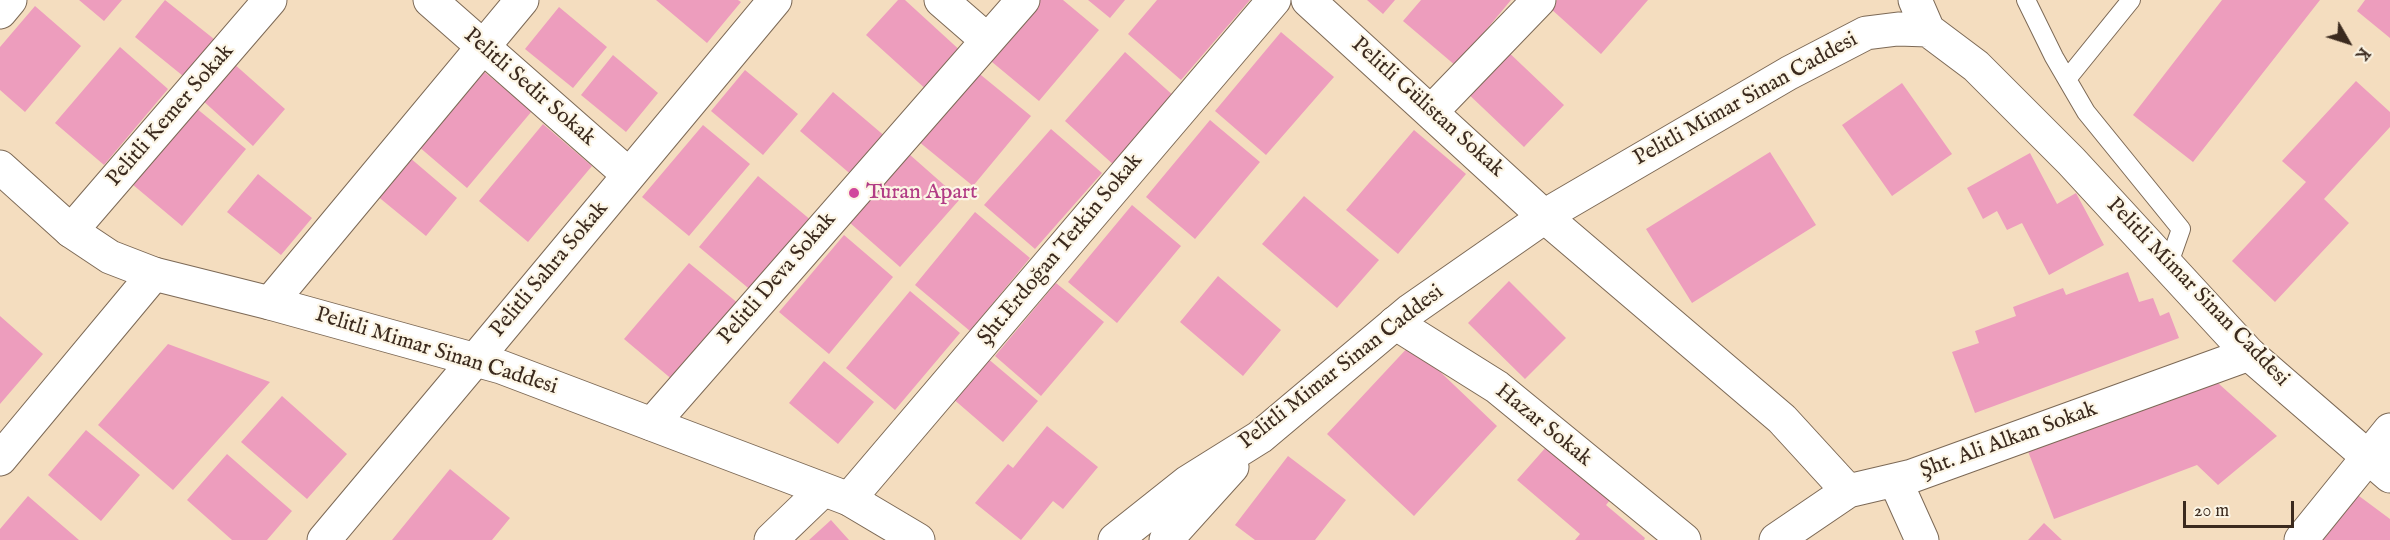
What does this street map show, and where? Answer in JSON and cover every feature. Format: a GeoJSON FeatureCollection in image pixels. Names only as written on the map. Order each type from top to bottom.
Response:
{"type":"FeatureCollection","features":[{"type":"Feature","properties":{"kind":"street"},"geometry":{"type":"LineString","coordinates":[[0,12],[10,0]]}},
{"type":"Feature","properties":{"kind":"street","name":"Pelitli Kemer Sokak"},"geometry":{"type":"LineString","coordinates":[[71,231],[270,0]]}},
{"type":"Feature","properties":{"kind":"street","name":"Pelitli Sedir Sokak"},"geometry":{"type":"LineString","coordinates":[[430,0],[629,176]]}},
{"type":"Feature","properties":{"kind":"street"},"geometry":{"type":"LineString","coordinates":[[270,303],[522,0]]}},
{"type":"Feature","properties":{"kind":"street","name":"Pelitli Sahra Sokak"},"geometry":{"type":"LineString","coordinates":[[324,540],[775,0]]}},
{"type":"Feature","properties":{"kind":"street"},"geometry":{"type":"LineString","coordinates":[[941,0],[987,40]]}},
{"type":"Feature","properties":{"kind":"street","name":"Pelitli Deva Sokak"},"geometry":{"type":"LineString","coordinates":[[652,424],[1023,0]]}},
{"type":"Feature","properties":{"kind":"street","name":"Şht.Erdoğan Terkin Sokak"},"geometry":{"type":"LineString","coordinates":[[771,540],[836,495],[1274,0]]}},
{"type":"Feature","properties":{"kind":"street","name":"Pelitli Gülistan Sokak"},"geometry":{"type":"LineString","coordinates":[[1308,0],[1545,216],[1782,418],[1848,491]]}},
{"type":"Feature","properties":{"kind":"street"},"geometry":{"type":"LineString","coordinates":[[1431,112],[1539,0]]}},
{"type":"Feature","properties":{"kind":"street"},"geometry":{"type":"LineString","coordinates":[[1915,0],[1928,30]]}},
{"type":"Feature","properties":{"kind":"street","name":"Pelitli Mimar Sinan Caddesi"},"geometry":{"type":"LineString","coordinates":[[1115,540],[1188,482],[1260,436],[1395,323],[1545,216],[1759,91],[1866,33],[1898,29],[1928,30],[1976,66],[2071,161],[2249,354],[2378,466]]}},
{"type":"Feature","properties":{"kind":"street","name":"Pelitli Mimar Sinan Caddesi"},"geometry":{"type":"LineString","coordinates":[[0,167],[71,231],[110,257],[154,274],[270,303],[501,367],[836,495],[918,540]]}},
{"type":"Feature","properties":{"kind":"street"},"geometry":{"type":"LineString","coordinates":[[0,459],[154,274]]}},
{"type":"Feature","properties":{"kind":"street","name":"Hazar Sokak"},"geometry":{"type":"LineString","coordinates":[[1395,323],[1497,387],[1684,540]]}},
{"type":"Feature","properties":{"kind":"street","name":"Şht. Ali Alkan Sokak"},"geometry":{"type":"LineString","coordinates":[[1776,540],[1848,491],[1912,476],[2249,354]]}},
{"type":"Feature","properties":{"kind":"street"},"geometry":{"type":"LineString","coordinates":[[2301,540],[2378,466],[2390,430]]}},
{"type":"Feature","properties":{"kind":"street"},"geometry":{"type":"LineString","coordinates":[[1166,540],[1260,436]]}},
{"type":"Feature","properties":{"kind":"street"},"geometry":{"type":"LineString","coordinates":[[1895,480],[1922,540]]}},
{"type":"Feature","properties":{"kind":"lane"},"geometry":{"type":"LineString","coordinates":[[2026,0],[2086,112],[2181,229],[2168,266]]}},
{"type":"Feature","properties":{"kind":"lane"},"geometry":{"type":"LineString","coordinates":[[2067,79],[2132,0]]}},
{"type":"Feature","properties":{"kind":"building"},"geometry":{"type":"Polygon","coordinates":[[[79,0],[122,0],[104,21],[79,0]]]}},
{"type":"Feature","properties":{"kind":"building"},"geometry":{"type":"Polygon","coordinates":[[[165,0],[219,43],[188,80],[135,37],[165,0]]]}},
{"type":"Feature","properties":{"kind":"building"},"geometry":{"type":"Polygon","coordinates":[[[656,0],[738,0],[741,2],[707,43],[656,0]]]}},
{"type":"Feature","properties":{"kind":"building"},"geometry":{"type":"Polygon","coordinates":[[[898,0],[905,0],[964,54],[929,92],[866,35],[898,0]]]}},
{"type":"Feature","properties":{"kind":"building"},"geometry":{"type":"Polygon","coordinates":[[[1034,0],[1063,0],[1099,30],[1039,101],[986,57],[1034,0]]]}},
{"type":"Feature","properties":{"kind":"building"},"geometry":{"type":"Polygon","coordinates":[[[1088,0],[1125,0],[1110,18],[1088,0]]]}},
{"type":"Feature","properties":{"kind":"building"},"geometry":{"type":"Polygon","coordinates":[[[1157,0],[1250,0],[1181,80],[1128,34],[1157,0]]]}},
{"type":"Feature","properties":{"kind":"building"},"geometry":{"type":"Polygon","coordinates":[[[1367,0],[1395,0],[1383,14],[1367,0]]]}},
{"type":"Feature","properties":{"kind":"building"},"geometry":{"type":"Polygon","coordinates":[[[1421,0],[1511,0],[1456,66],[1403,21],[1421,0]]]}},
{"type":"Feature","properties":{"kind":"building"},"geometry":{"type":"Polygon","coordinates":[[[1557,0],[1648,0],[1601,54],[1550,8],[1557,0]]]}},
{"type":"Feature","properties":{"kind":"building"},"geometry":{"type":"Polygon","coordinates":[[[2222,0],[2320,0],[2193,162],[2133,115],[2222,0]]]}},
{"type":"Feature","properties":{"kind":"building"},"geometry":{"type":"Polygon","coordinates":[[[2365,0],[2390,0],[2390,38],[2357,11],[2365,0]]]}},
{"type":"Feature","properties":{"kind":"building"},"geometry":{"type":"Polygon","coordinates":[[[35,6],[81,46],[25,112],[0,90],[0,47],[35,6]]]}},
{"type":"Feature","properties":{"kind":"building"},"geometry":{"type":"Polygon","coordinates":[[[559,7],[607,47],[573,88],[525,49],[559,7]]]}},
{"type":"Feature","properties":{"kind":"building"},"geometry":{"type":"Polygon","coordinates":[[[1281,32],[1334,77],[1266,155],[1215,111],[1281,32]]]}},
{"type":"Feature","properties":{"kind":"building"},"geometry":{"type":"Polygon","coordinates":[[[1502,46],[1564,105],[1524,147],[1462,88],[1502,46]]]}},
{"type":"Feature","properties":{"kind":"building"},"geometry":{"type":"Polygon","coordinates":[[[120,47],[168,89],[104,165],[55,123],[120,47]]]}},
{"type":"Feature","properties":{"kind":"building"},"geometry":{"type":"Polygon","coordinates":[[[1125,52],[1176,98],[1115,166],[1065,121],[1125,52]]]}},
{"type":"Feature","properties":{"kind":"building"},"geometry":{"type":"Polygon","coordinates":[[[613,55],[658,93],[626,132],[581,95],[613,55]]]}},
{"type":"Feature","properties":{"kind":"building"},"geometry":{"type":"Polygon","coordinates":[[[233,63],[285,109],[253,146],[201,99],[233,63]]]}},
{"type":"Feature","properties":{"kind":"building"},"geometry":{"type":"Polygon","coordinates":[[[482,70],[532,111],[467,188],[418,146],[482,70]]]}},
{"type":"Feature","properties":{"kind":"building"},"geometry":{"type":"Polygon","coordinates":[[[745,70],[798,114],[763,155],[711,111],[745,70]]]}},
{"type":"Feature","properties":{"kind":"building"},"geometry":{"type":"Polygon","coordinates":[[[976,71],[1031,116],[973,186],[918,141],[976,71]]]}},
{"type":"Feature","properties":{"kind":"building"},"geometry":{"type":"Polygon","coordinates":[[[2356,81],[2390,112],[2390,127],[2324,199],[2349,223],[2275,302],[2232,261],[2306,182],[2282,161],[2356,81]]]}},
{"type":"Feature","properties":{"kind":"building"},"geometry":{"type":"Polygon","coordinates":[[[1902,83],[1952,154],[1892,196],[1842,125],[1902,83]]]}},
{"type":"Feature","properties":{"kind":"building"},"geometry":{"type":"Polygon","coordinates":[[[833,92],[887,138],[854,177],[800,131],[833,92]]]}},
{"type":"Feature","properties":{"kind":"building"},"geometry":{"type":"Polygon","coordinates":[[[196,108],[246,149],[182,226],[132,184],[196,108]]]}},
{"type":"Feature","properties":{"kind":"building"},"geometry":{"type":"Polygon","coordinates":[[[1210,120],[1260,162],[1195,239],[1146,197],[1210,120]]]}},
{"type":"Feature","properties":{"kind":"building"},"geometry":{"type":"Polygon","coordinates":[[[543,124],[592,166],[528,242],[479,201],[543,124]]]}},
{"type":"Feature","properties":{"kind":"building"},"geometry":{"type":"Polygon","coordinates":[[[703,125],[750,164],[689,236],[642,197],[703,125]]]}},
{"type":"Feature","properties":{"kind":"building"},"geometry":{"type":"Polygon","coordinates":[[[1051,129],[1102,173],[1035,249],[984,205],[1051,129]]]}},
{"type":"Feature","properties":{"kind":"building"},"geometry":{"type":"Polygon","coordinates":[[[1414,130],[1466,174],[1398,254],[1346,210],[1414,130]]]}},
{"type":"Feature","properties":{"kind":"building"},"geometry":{"type":"Polygon","coordinates":[[[1770,152],[1816,225],[1692,303],[1646,229],[1770,152]]]}},
{"type":"Feature","properties":{"kind":"building"},"geometry":{"type":"Polygon","coordinates":[[[2030,153],[2057,204],[2076,193],[2104,245],[2049,275],[2022,223],[2007,230],[1997,211],[1983,219],[1967,188],[2030,153]]]}},
{"type":"Feature","properties":{"kind":"building"},"geometry":{"type":"Polygon","coordinates":[[[909,154],[960,199],[900,267],[849,222],[909,154]]]}},
{"type":"Feature","properties":{"kind":"building"},"geometry":{"type":"Polygon","coordinates":[[[409,157],[457,198],[426,236],[376,195],[409,157]]]}},
{"type":"Feature","properties":{"kind":"building"},"geometry":{"type":"Polygon","coordinates":[[[258,174],[312,218],[281,255],[227,212],[258,174]]]}},
{"type":"Feature","properties":{"kind":"building"},"geometry":{"type":"Polygon","coordinates":[[[758,176],[812,221],[753,292],[699,247],[758,176]]]}},
{"type":"Feature","properties":{"kind":"building"},"geometry":{"type":"Polygon","coordinates":[[[1304,196],[1379,260],[1337,308],[1262,244],[1304,196]]]}},
{"type":"Feature","properties":{"kind":"building"},"geometry":{"type":"Polygon","coordinates":[[[1132,205],[1181,246],[1117,323],[1068,282],[1132,205]]]}},
{"type":"Feature","properties":{"kind":"building"},"geometry":{"type":"Polygon","coordinates":[[[975,212],[1030,258],[970,331],[915,285],[975,212]]]}},
{"type":"Feature","properties":{"kind":"building"},"geometry":{"type":"Polygon","coordinates":[[[844,235],[893,277],[829,354],[779,312],[844,235]]]}},
{"type":"Feature","properties":{"kind":"building"},"geometry":{"type":"Polygon","coordinates":[[[689,263],[739,304],[674,381],[624,339],[689,263]]]}},
{"type":"Feature","properties":{"kind":"building"},"geometry":{"type":"Polygon","coordinates":[[[2128,272],[2139,302],[2153,298],[2160,316],[2169,312],[2179,338],[1975,413],[1952,352],[1979,343],[1975,331],[2016,316],[2013,307],[2063,288],[2066,295],[2128,272]]]}},
{"type":"Feature","properties":{"kind":"building"},"geometry":{"type":"Polygon","coordinates":[[[1218,276],[1281,330],[1243,376],[1180,322],[1218,276]]]}},
{"type":"Feature","properties":{"kind":"building"},"geometry":{"type":"Polygon","coordinates":[[[1509,281],[1566,338],[1525,379],[1468,323],[1509,281]]]}},
{"type":"Feature","properties":{"kind":"building"},"geometry":{"type":"Polygon","coordinates":[[[1056,283],[1104,322],[1041,396],[995,356],[1056,283]]]}},
{"type":"Feature","properties":{"kind":"building"},"geometry":{"type":"Polygon","coordinates":[[[910,291],[960,333],[895,410],[846,368],[910,291]]]}},
{"type":"Feature","properties":{"kind":"building"},"geometry":{"type":"Polygon","coordinates":[[[0,316],[43,354],[0,404],[0,316]]]}},
{"type":"Feature","properties":{"kind":"building"},"geometry":{"type":"Polygon","coordinates":[[[168,344],[270,382],[173,490],[98,425],[168,344]]]}},
{"type":"Feature","properties":{"kind":"building"},"geometry":{"type":"Polygon","coordinates":[[[1411,344],[1497,426],[1414,516],[1327,434],[1411,344]]]}},
{"type":"Feature","properties":{"kind":"building"},"geometry":{"type":"Polygon","coordinates":[[[986,357],[1038,401],[1003,442],[951,397],[986,357]]]}},
{"type":"Feature","properties":{"kind":"building"},"geometry":{"type":"Polygon","coordinates":[[[824,361],[874,402],[838,444],[789,403],[824,361]]]}},
{"type":"Feature","properties":{"kind":"building"},"geometry":{"type":"Polygon","coordinates":[[[2209,375],[2277,436],[2218,485],[2197,465],[2054,519],[2026,446],[2209,375]]]}},
{"type":"Feature","properties":{"kind":"building"},"geometry":{"type":"Polygon","coordinates":[[[282,396],[347,454],[307,499],[241,442],[282,396]]]}},
{"type":"Feature","properties":{"kind":"building"},"geometry":{"type":"Polygon","coordinates":[[[1047,426],[1098,467],[1063,509],[1053,501],[1021,540],[975,503],[1008,464],[1013,468],[1047,426]]]}},
{"type":"Feature","properties":{"kind":"building"},"geometry":{"type":"Polygon","coordinates":[[[86,430],[140,475],[101,521],[48,475],[86,430]]]}},
{"type":"Feature","properties":{"kind":"building"},"geometry":{"type":"Polygon","coordinates":[[[1547,446],[1610,500],[1606,505],[1645,538],[1644,540],[1575,540],[1580,534],[1517,480],[1547,446]]]}},
{"type":"Feature","properties":{"kind":"building"},"geometry":{"type":"Polygon","coordinates":[[[227,454],[292,511],[267,540],[232,540],[187,500],[227,454]]]}},
{"type":"Feature","properties":{"kind":"building"},"geometry":{"type":"Polygon","coordinates":[[[1288,456],[1346,500],[1315,540],[1255,540],[1235,525],[1288,456]]]}},
{"type":"Feature","properties":{"kind":"building"},"geometry":{"type":"Polygon","coordinates":[[[450,469],[510,518],[492,540],[392,540],[450,469]]]}},
{"type":"Feature","properties":{"kind":"building"},"geometry":{"type":"Polygon","coordinates":[[[2355,493],[2390,519],[2390,540],[2319,540],[2355,493]]]}},
{"type":"Feature","properties":{"kind":"building"},"geometry":{"type":"Polygon","coordinates":[[[28,496],[79,540],[0,540],[0,529],[28,496]]]}},
{"type":"Feature","properties":{"kind":"building"},"geometry":{"type":"Polygon","coordinates":[[[831,520],[849,540],[809,540],[831,520]]]}},
{"type":"Feature","properties":{"kind":"building"},"geometry":{"type":"Polygon","coordinates":[[[2044,523],[2062,540],[2028,540],[2044,523]]]}},
{"type":"Feature","properties":{"kind":"place","name":"Turan Apart"},"geometry":{"type":"Point","coordinates":[854,193]}}]}
